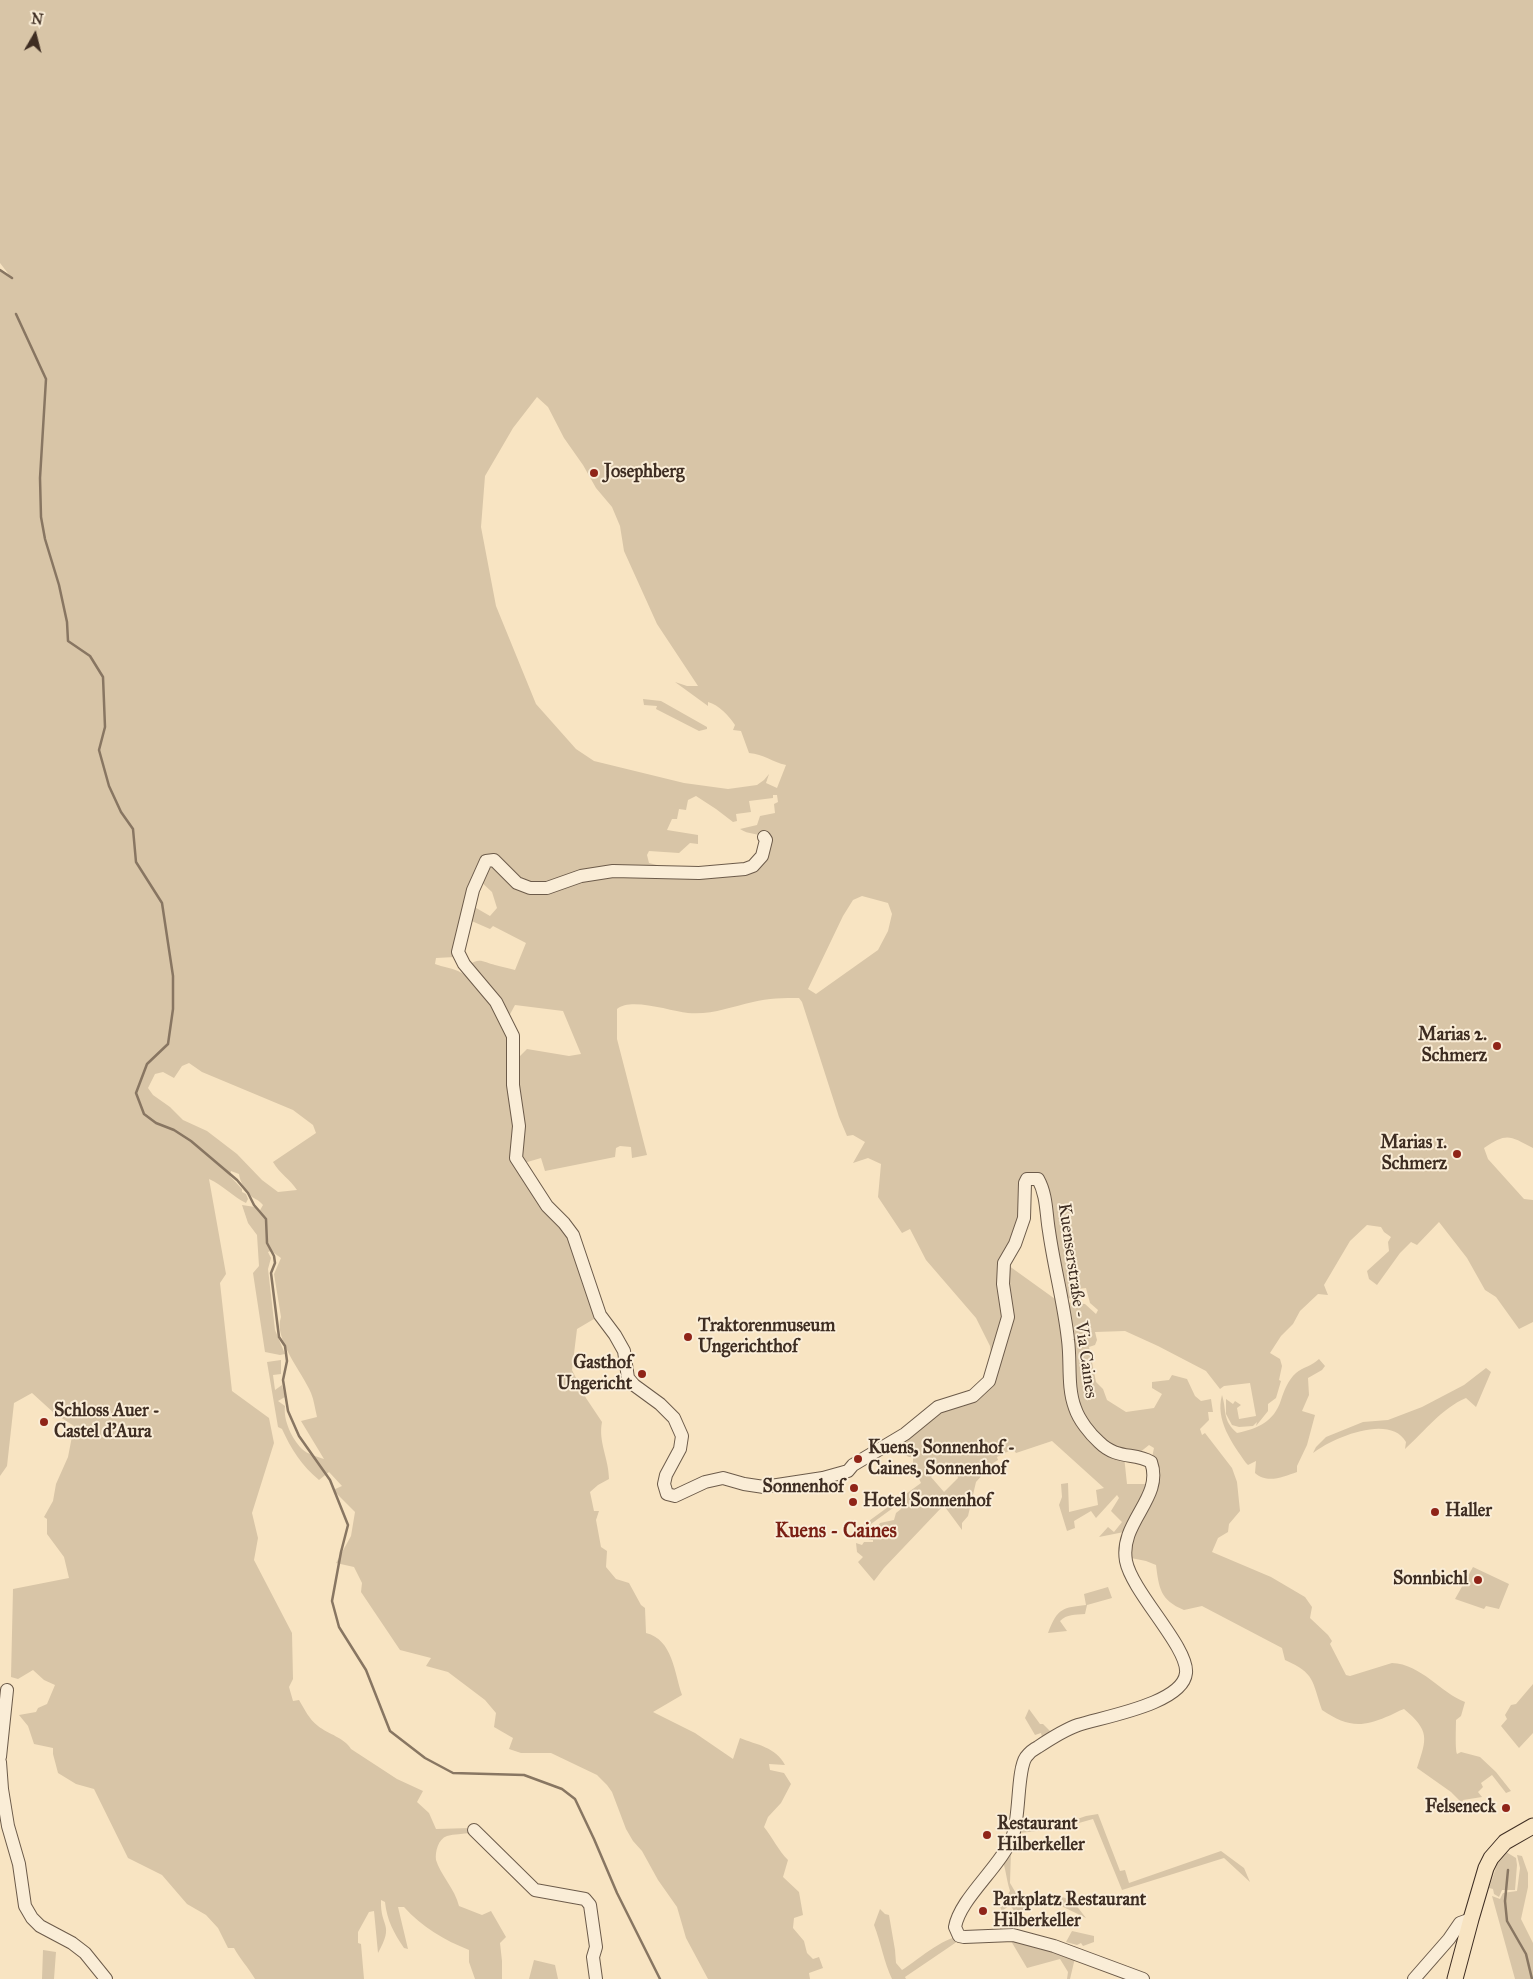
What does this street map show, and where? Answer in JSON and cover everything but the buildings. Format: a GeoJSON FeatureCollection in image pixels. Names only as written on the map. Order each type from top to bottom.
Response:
{"type":"FeatureCollection","features":[{"type":"Feature","properties":{"kind":"main road"},"geometry":{"type":"LineString","coordinates":[[1455,1979],[1486,1868],[1491,1858],[1505,1842],[1533,1826]]}},
{"type":"Feature","properties":{"kind":"street","name":"Kuenserstraße - Via Caines"},"geometry":{"type":"LineString","coordinates":[[764,837],[766,840],[762,856],[753,866],[746,869],[699,872],[613,871],[581,876],[547,888],[523,886],[512,879],[494,860],[486,861],[473,890],[458,952],[464,964],[496,1002],[513,1036],[513,1085],[519,1126],[516,1158],[547,1206],[564,1223],[573,1236],[600,1315],[615,1334],[624,1351],[628,1378],[674,1418],[682,1436],[680,1450],[666,1474],[664,1484],[666,1494],[674,1496],[723,1478],[764,1487],[823,1478],[848,1472],[853,1465],[914,1428],[938,1407],[973,1396],[982,1389],[990,1381],[1008,1317],[1003,1284],[1004,1263],[1015,1244],[1024,1218],[1025,1183],[1030,1178],[1038,1179],[1044,1193],[1065,1320],[1070,1360],[1071,1391],[1075,1408],[1099,1443],[1111,1451],[1124,1456],[1145,1458],[1151,1462],[1154,1482],[1152,1489],[1132,1522],[1126,1549],[1126,1560],[1131,1574],[1181,1654],[1186,1673],[1182,1685],[1165,1697],[1074,1726],[1038,1747],[1026,1757],[1022,1769],[1013,1836],[992,1870],[961,1911],[955,1927],[959,1936],[964,1937],[1014,1935],[1054,1946],[1144,1979]]}},
{"type":"Feature","properties":{"kind":"street"},"geometry":{"type":"LineString","coordinates":[[0,1757],[7,1690]]}},
{"type":"Feature","properties":{"kind":"street"},"geometry":{"type":"LineString","coordinates":[[0,1762],[8,1826],[19,1864],[22,1890],[29,1912],[40,1926],[72,1943],[85,1953],[106,1979]]}},
{"type":"Feature","properties":{"kind":"street"},"geometry":{"type":"LineString","coordinates":[[474,1830],[535,1890],[585,1899],[590,1905],[596,1947],[593,1957],[596,1979]]}},
{"type":"Feature","properties":{"kind":"street"},"geometry":{"type":"LineString","coordinates":[[1414,1979],[1449,1939],[1460,1922],[1471,1919]]}},
{"type":"Feature","properties":{"kind":"shaded area"},"geometry":{"type":"Polygon","coordinates":[[[0,0],[1533,0],[1533,1148],[1519,1141],[1504,1138],[1484,1148],[1488,1159],[1524,1199],[1533,1200],[1533,1322],[1519,1329],[1496,1297],[1485,1290],[1467,1258],[1439,1222],[1417,1245],[1411,1242],[1400,1253],[1377,1285],[1369,1279],[1367,1271],[1389,1251],[1388,1242],[1391,1237],[1381,1227],[1367,1225],[1350,1241],[1324,1285],[1328,1295],[1318,1294],[1300,1311],[1293,1324],[1281,1336],[1270,1353],[1280,1359],[1282,1366],[1279,1380],[1281,1381],[1276,1398],[1268,1404],[1268,1411],[1256,1426],[1257,1422],[1253,1426],[1239,1427],[1232,1425],[1226,1414],[1226,1399],[1233,1404],[1235,1401],[1241,1405],[1237,1408],[1239,1419],[1256,1416],[1250,1383],[1224,1386],[1220,1389],[1206,1371],[1125,1331],[1095,1332],[1097,1340],[1095,1345],[1089,1347],[1096,1382],[1103,1389],[1107,1400],[1126,1412],[1154,1408],[1162,1394],[1152,1388],[1152,1382],[1169,1380],[1172,1375],[1187,1379],[1195,1396],[1201,1401],[1211,1399],[1213,1412],[1208,1412],[1209,1420],[1200,1429],[1202,1435],[1205,1433],[1232,1468],[1237,1482],[1240,1511],[1229,1524],[1228,1532],[1218,1538],[1212,1552],[1271,1577],[1305,1597],[1312,1607],[1310,1618],[1332,1641],[1330,1644],[1346,1675],[1350,1676],[1392,1663],[1402,1665],[1422,1673],[1456,1698],[1465,1702],[1461,1716],[1456,1720],[1457,1754],[1461,1752],[1480,1757],[1496,1772],[1511,1791],[1506,1793],[1492,1775],[1481,1783],[1483,1787],[1478,1792],[1482,1797],[1463,1800],[1462,1803],[1451,1792],[1417,1768],[1423,1749],[1424,1736],[1418,1723],[1404,1709],[1368,1723],[1352,1724],[1338,1719],[1322,1710],[1311,1679],[1302,1669],[1285,1660],[1282,1648],[1202,1606],[1184,1610],[1170,1602],[1160,1587],[1156,1565],[1126,1557],[1129,1531],[1099,1537],[1108,1527],[1114,1532],[1122,1522],[1111,1511],[1119,1498],[1117,1495],[1096,1518],[1091,1511],[1074,1521],[1075,1528],[1067,1531],[1059,1505],[1062,1497],[1061,1484],[1068,1483],[1069,1512],[1098,1505],[1096,1490],[1104,1488],[1052,1441],[1016,1453],[1013,1449],[997,1457],[998,1460],[976,1482],[968,1516],[962,1523],[962,1530],[945,1507],[942,1507],[874,1581],[858,1562],[863,1557],[857,1552],[856,1543],[862,1545],[864,1542],[873,1542],[873,1540],[869,1540],[880,1523],[894,1520],[901,1506],[897,1505],[871,1524],[869,1530],[857,1536],[851,1534],[921,1483],[913,1466],[913,1457],[901,1455],[896,1450],[894,1441],[914,1428],[938,1407],[978,1393],[989,1381],[993,1371],[990,1346],[976,1318],[926,1260],[910,1229],[902,1233],[878,1197],[881,1164],[868,1158],[853,1163],[865,1142],[853,1135],[847,1136],[839,1117],[802,1002],[799,998],[764,1000],[705,1013],[688,1013],[641,1004],[631,1004],[617,1009],[617,1039],[647,1155],[632,1158],[631,1147],[620,1146],[616,1148],[615,1157],[545,1171],[541,1158],[524,1163],[521,1155],[523,1112],[516,1080],[518,1058],[527,1049],[569,1056],[581,1054],[563,1011],[515,1005],[508,1018],[493,994],[469,965],[476,961],[482,961],[515,970],[526,943],[493,926],[490,929],[467,919],[471,905],[490,916],[497,908],[492,892],[479,880],[483,869],[481,858],[454,947],[455,957],[436,958],[435,964],[458,971],[475,983],[497,1010],[512,1039],[511,1090],[518,1115],[513,1159],[544,1206],[564,1226],[575,1243],[591,1301],[599,1316],[577,1329],[572,1370],[586,1398],[602,1422],[601,1437],[609,1479],[590,1492],[594,1511],[599,1511],[596,1520],[601,1547],[607,1551],[606,1567],[616,1579],[629,1583],[641,1605],[645,1608],[646,1633],[662,1642],[674,1667],[682,1695],[653,1712],[695,1733],[733,1759],[740,1738],[771,1750],[777,1754],[785,1765],[769,1764],[770,1770],[784,1773],[791,1784],[781,1803],[768,1817],[764,1827],[788,1860],[783,1877],[799,1892],[803,1915],[794,1918],[793,1928],[804,1941],[807,1953],[813,1959],[819,1957],[823,1968],[809,1973],[810,1979],[708,1979],[686,1938],[677,1907],[626,1829],[612,1792],[607,1785],[597,1775],[551,1753],[521,1753],[509,1749],[513,1738],[494,1727],[496,1713],[485,1700],[448,1672],[426,1666],[431,1658],[400,1650],[361,1592],[362,1583],[354,1567],[336,1563],[351,1536],[355,1512],[333,1490],[342,1486],[329,1472],[319,1480],[313,1475],[298,1457],[282,1429],[278,1427],[267,1362],[281,1360],[281,1374],[273,1375],[275,1390],[282,1385],[285,1397],[278,1401],[285,1406],[285,1417],[289,1429],[302,1449],[324,1459],[301,1421],[317,1417],[311,1393],[290,1356],[281,1335],[281,1317],[274,1274],[281,1258],[271,1251],[268,1252],[271,1258],[268,1269],[275,1330],[285,1354],[265,1352],[253,1273],[259,1266],[257,1235],[248,1223],[242,1205],[255,1207],[259,1212],[263,1205],[246,1191],[239,1174],[231,1171],[230,1176],[242,1189],[242,1192],[246,1194],[248,1199],[246,1203],[209,1179],[226,1274],[220,1283],[232,1391],[269,1418],[274,1443],[252,1513],[258,1538],[254,1560],[292,1633],[293,1679],[289,1687],[293,1701],[299,1700],[307,1714],[322,1729],[341,1739],[351,1749],[397,1779],[423,1791],[417,1802],[429,1813],[436,1829],[470,1828],[471,1833],[450,1835],[441,1840],[436,1853],[436,1860],[459,1906],[482,1915],[491,1911],[506,1937],[500,1943],[502,1979],[475,1979],[469,1962],[469,1950],[434,1932],[418,1921],[404,1907],[398,1907],[408,1949],[404,1948],[387,1915],[385,1902],[381,1900],[386,1936],[378,1953],[374,1911],[369,1912],[358,1932],[364,1979],[255,1979],[234,1948],[228,1948],[218,1928],[206,1915],[187,1904],[162,1875],[128,1858],[94,1789],[76,1784],[58,1773],[53,1748],[34,1744],[28,1726],[19,1715],[36,1712],[38,1708],[47,1704],[55,1685],[44,1680],[33,1670],[18,1679],[11,1677],[13,1589],[69,1578],[64,1557],[47,1534],[47,1519],[44,1517],[53,1501],[56,1484],[68,1457],[74,1426],[54,1413],[32,1393],[14,1403],[7,1466],[0,1476],[0,269],[10,276],[0,263],[0,0]],[[537,397],[513,428],[485,476],[481,527],[496,606],[536,704],[576,749],[594,761],[684,783],[728,789],[757,785],[769,774],[766,783],[777,788],[786,765],[749,753],[741,731],[733,730],[735,725],[723,711],[708,702],[708,706],[675,682],[687,686],[698,686],[657,624],[624,551],[620,526],[612,507],[596,488],[564,438],[548,407],[537,397]],[[773,795],[773,798],[749,801],[751,812],[736,814],[737,821],[733,822],[696,796],[688,800],[686,810],[679,809],[677,819],[672,819],[667,830],[698,835],[698,844],[690,843],[679,853],[649,851],[647,855],[649,863],[657,865],[661,871],[710,872],[737,871],[755,864],[763,854],[766,840],[763,837],[740,829],[757,825],[760,816],[775,813],[774,804],[778,802],[777,795],[773,795]],[[862,896],[853,900],[843,916],[808,989],[816,994],[878,950],[888,931],[892,914],[888,903],[862,896]],[[189,1063],[182,1066],[174,1078],[163,1072],[155,1074],[148,1088],[153,1095],[170,1107],[183,1120],[207,1131],[237,1154],[262,1180],[278,1192],[297,1190],[273,1162],[316,1133],[313,1125],[293,1110],[202,1072],[189,1063]],[[1030,1178],[1025,1183],[1024,1218],[1015,1244],[1005,1263],[1062,1304],[1062,1302],[1085,1304],[1096,1314],[1098,1310],[1090,1303],[1086,1288],[1078,1289],[1079,1300],[1061,1297],[1042,1187],[1038,1179],[1030,1178]],[[1149,1445],[1134,1457],[1124,1456],[1127,1484],[1154,1484],[1151,1462],[1154,1448],[1149,1445]],[[946,1462],[931,1477],[944,1492],[958,1478],[957,1474],[946,1462]]]}},
{"type":"Feature","properties":{"kind":"shaded area"},"geometry":{"type":"Polygon","coordinates":[[[643,699],[661,701],[707,727],[707,729],[699,731],[656,709],[657,706],[644,705],[643,699]]]}},
{"type":"Feature","properties":{"kind":"shaded area"},"geometry":{"type":"Polygon","coordinates":[[[1319,1359],[1325,1366],[1322,1370],[1308,1378],[1309,1395],[1302,1411],[1315,1415],[1307,1445],[1297,1466],[1297,1472],[1270,1479],[1260,1476],[1255,1473],[1256,1461],[1248,1465],[1246,1463],[1226,1431],[1220,1404],[1222,1395],[1227,1419],[1237,1433],[1258,1427],[1274,1414],[1293,1376],[1319,1359]]]}},
{"type":"Feature","properties":{"kind":"shaded area"},"geometry":{"type":"Polygon","coordinates":[[[1486,1368],[1491,1372],[1476,1407],[1466,1398],[1457,1402],[1441,1414],[1405,1449],[1406,1442],[1398,1434],[1387,1429],[1375,1429],[1347,1435],[1313,1453],[1326,1437],[1363,1422],[1388,1420],[1422,1407],[1464,1385],[1486,1368]]]}},
{"type":"Feature","properties":{"kind":"shaded area"},"geometry":{"type":"Polygon","coordinates":[[[1473,1567],[1509,1584],[1499,1609],[1486,1606],[1484,1609],[1455,1599],[1473,1567]]]}},
{"type":"Feature","properties":{"kind":"shaded area"},"geometry":{"type":"Polygon","coordinates":[[[1108,1587],[1112,1598],[1087,1605],[1085,1614],[1065,1617],[1060,1621],[1067,1631],[1048,1633],[1055,1618],[1062,1610],[1086,1605],[1084,1594],[1108,1587]]]}},
{"type":"Feature","properties":{"kind":"shaded area"},"geometry":{"type":"Polygon","coordinates":[[[1533,1684],[1533,1733],[1519,1748],[1501,1726],[1507,1719],[1505,1715],[1511,1705],[1516,1704],[1533,1684]]]}},
{"type":"Feature","properties":{"kind":"shaded area"},"geometry":{"type":"Polygon","coordinates":[[[1029,1709],[1040,1724],[1043,1724],[1053,1734],[1042,1737],[1041,1733],[1035,1735],[1025,1718],[1029,1709]]]}},
{"type":"Feature","properties":{"kind":"shaded area"},"geometry":{"type":"Polygon","coordinates":[[[1098,1814],[1120,1871],[1125,1870],[1129,1883],[1221,1851],[1244,1868],[1250,1882],[1224,1858],[1122,1890],[1093,1819],[1061,1828],[1020,1833],[1018,1841],[1011,1850],[1010,1883],[1023,1905],[1032,1902],[1033,1904],[1025,1910],[1015,1912],[1010,1905],[1002,1911],[1000,1907],[1010,1891],[1001,1856],[1019,1830],[1054,1827],[1098,1814]]]}},
{"type":"Feature","properties":{"kind":"shaded area"},"geometry":{"type":"Polygon","coordinates":[[[1506,1852],[1516,1858],[1515,1890],[1502,1890],[1499,1897],[1494,1894],[1493,1889],[1489,1888],[1498,1862],[1506,1852]]]}},
{"type":"Feature","properties":{"kind":"shaded area"},"geometry":{"type":"Polygon","coordinates":[[[1517,1855],[1522,1856],[1528,1873],[1528,1887],[1521,1919],[1533,1943],[1533,1979],[1515,1979],[1492,1896],[1500,1899],[1503,1893],[1517,1891],[1520,1868],[1517,1855]]]}},
{"type":"Feature","properties":{"kind":"shaded area"},"geometry":{"type":"Polygon","coordinates":[[[1052,1894],[1072,1900],[1086,1918],[1051,1901],[1048,1898],[1052,1894]]]}},
{"type":"Feature","properties":{"kind":"shaded area"},"geometry":{"type":"Polygon","coordinates":[[[880,1909],[889,1915],[896,1963],[902,1970],[941,1943],[950,1939],[964,1937],[905,1977],[906,1979],[892,1979],[874,1925],[880,1909]]]}},
{"type":"Feature","properties":{"kind":"shaded area"},"geometry":{"type":"Polygon","coordinates":[[[1072,1931],[1094,1936],[1094,1942],[1083,1946],[1081,1943],[1077,1945],[1066,1942],[1072,1931]]]}},
{"type":"Feature","properties":{"kind":"shaded area"},"geometry":{"type":"Polygon","coordinates":[[[1011,1941],[1075,1958],[1070,1979],[1067,1979],[1068,1972],[1060,1959],[1027,1968],[1011,1941]]]}},
{"type":"Feature","properties":{"kind":"shaded area"},"geometry":{"type":"Polygon","coordinates":[[[43,1950],[56,1952],[54,1979],[42,1979],[43,1950]]]}},
{"type":"Feature","properties":{"kind":"shaded area"},"geometry":{"type":"Polygon","coordinates":[[[534,1960],[555,1965],[558,1979],[529,1979],[534,1960]]]}},
{"type":"Feature","properties":{"kind":"waterway"},"geometry":{"type":"LineString","coordinates":[[0,270],[12,278]]}},
{"type":"Feature","properties":{"kind":"waterway"},"geometry":{"type":"LineString","coordinates":[[16,314],[46,379],[40,478],[41,517],[45,539],[59,585],[67,622],[68,641],[90,656],[103,677],[105,727],[99,750],[109,786],[121,812],[133,829],[136,862],[162,903],[173,976],[173,1009],[168,1044],[147,1064],[136,1093],[144,1114],[156,1123],[174,1130],[191,1141],[237,1180],[266,1219],[267,1243],[274,1256],[275,1263],[271,1273],[279,1337],[285,1346],[287,1361],[283,1380],[288,1411],[299,1436],[330,1480],[348,1525],[332,1601],[339,1627],[366,1670],[390,1731],[425,1758],[453,1773],[524,1775],[562,1789],[575,1799],[617,1893],[660,1979]]}},
{"type":"Feature","properties":{"kind":"waterway"},"geometry":{"type":"LineString","coordinates":[[1508,1870],[1505,1901],[1507,1921],[1526,1954],[1532,1979]]}},
{"type":"Feature","properties":{"kind":"place","name":"Josephberg"},"geometry":{"type":"Point","coordinates":[594,473]}},
{"type":"Feature","properties":{"kind":"place","name":"Marias 2. Schmerz"},"geometry":{"type":"Point","coordinates":[1497,1046]}},
{"type":"Feature","properties":{"kind":"place","name":"Marias 1. Schmerz"},"geometry":{"type":"Point","coordinates":[1457,1154]}},
{"type":"Feature","properties":{"kind":"place","name":"Traktorenmuseum Ungerichthof"},"geometry":{"type":"Point","coordinates":[688,1337]}},
{"type":"Feature","properties":{"kind":"place","name":"Gasthof Ungericht"},"geometry":{"type":"Point","coordinates":[642,1374]}},
{"type":"Feature","properties":{"kind":"place","name":"Schloss Auer - Castel d'Aura"},"geometry":{"type":"Point","coordinates":[44,1422]}},
{"type":"Feature","properties":{"kind":"place","name":"Kuens, Sonnenhof - Caines, Sonnenhof"},"geometry":{"type":"Point","coordinates":[858,1459]}},
{"type":"Feature","properties":{"kind":"place","name":"Sonnenhof"},"geometry":{"type":"Point","coordinates":[854,1488]}},
{"type":"Feature","properties":{"kind":"place","name":"Hotel Sonnenhof"},"geometry":{"type":"Point","coordinates":[853,1502]}},
{"type":"Feature","properties":{"kind":"place","name":"Haller"},"geometry":{"type":"Point","coordinates":[1435,1512]}},
{"type":"Feature","properties":{"kind":"place","name":"Sonnbichl"},"geometry":{"type":"Point","coordinates":[1478,1580]}},
{"type":"Feature","properties":{"kind":"place","name":"Felseneck"},"geometry":{"type":"Point","coordinates":[1506,1808]}},
{"type":"Feature","properties":{"kind":"place","name":"Restaurant Hilberkeller"},"geometry":{"type":"Point","coordinates":[987,1835]}},
{"type":"Feature","properties":{"kind":"place","name":"Parkplatz Restaurant Hilberkeller"},"geometry":{"type":"Point","coordinates":[983,1911]}},
{"type":"Feature","properties":{"kind":"district","name":"Kuens - Caines"},"geometry":{"type":"Point","coordinates":[836,1532]}}]}
